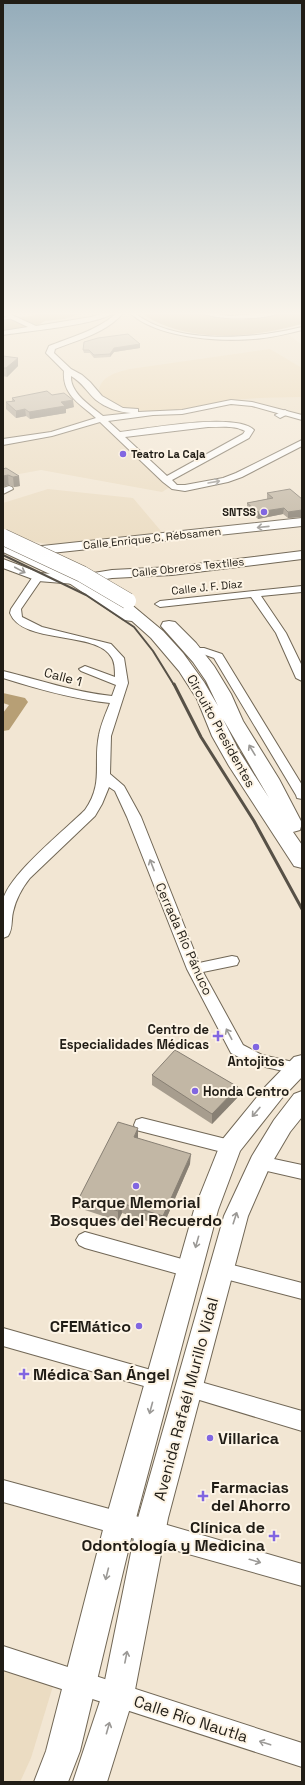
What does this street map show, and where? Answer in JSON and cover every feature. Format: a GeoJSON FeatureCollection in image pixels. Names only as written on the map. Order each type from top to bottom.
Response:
{"type":"FeatureCollection","features":[{"type":"Feature","properties":{"kind":"main road","name":"Calle Enrique C. Rébsamen"},"geometry":{"type":"LineString","coordinates":[[3,562],[36,561],[160,538],[302,522]]}},
{"type":"Feature","properties":{"kind":"main road"},"geometry":{"type":"LineString","coordinates":[[3,532],[36,561],[97,584],[152,635],[184,673],[215,723]]}},
{"type":"Feature","properties":{"kind":"main road","name":"Circuito Presidentes"},"geometry":{"type":"LineString","coordinates":[[3,537],[71,567],[167,632],[183,650],[234,721],[269,779],[292,826],[302,841]]}},
{"type":"Feature","properties":{"kind":"main road","name":"Circuito Presidentes"},"geometry":{"type":"LineString","coordinates":[[3,542],[65,570],[124,602],[175,651],[206,698],[215,723],[247,781],[283,831],[302,861]]}},
{"type":"Feature","properties":{"kind":"main road"},"geometry":{"type":"LineString","coordinates":[[3,546],[75,580],[97,584]]}},
{"type":"Feature","properties":{"kind":"main road","name":"Calle Obreros Textiles"},"geometry":{"type":"LineString","coordinates":[[97,584],[172,571],[302,554]]}},
{"type":"Feature","properties":{"kind":"main road","name":"Calle Enrique C. Rébsamen"},"geometry":{"type":"LineString","coordinates":[[3,558],[36,561]]}},
{"type":"Feature","properties":{"kind":"main road"},"geometry":{"type":"LineString","coordinates":[[97,584],[94,587],[98,584],[114,586],[155,614],[194,650],[224,694],[234,721]]}},
{"type":"Feature","properties":{"kind":"main road"},"geometry":{"type":"LineString","coordinates":[[269,779],[302,823]]}},
{"type":"Feature","properties":{"kind":"main road"},"geometry":{"type":"LineString","coordinates":[[247,781],[276,835],[302,877]]}},
{"type":"Feature","properties":{"kind":"main road"},"geometry":{"type":"LineString","coordinates":[[51,1782],[63,1751],[120,1522],[206,1210],[230,1147],[274,1092],[300,1066]]}},
{"type":"Feature","properties":{"kind":"main road","name":"Avenida Rafaél Murillo Vidal"},"geometry":{"type":"LineString","coordinates":[[90,1782],[118,1695],[150,1531],[236,1216],[260,1163],[282,1126],[302,1100]]}},
{"type":"Feature","properties":{"kind":"street"},"geometry":{"type":"LineString","coordinates":[[75,394],[175,487],[185,488],[225,480],[239,475],[302,443]]}},
{"type":"Feature","properties":{"kind":"street"},"geometry":{"type":"LineString","coordinates":[[96,394],[122,413]]}},
{"type":"Feature","properties":{"kind":"street"},"geometry":{"type":"LineString","coordinates":[[3,442],[52,434],[122,413],[182,412],[220,405],[243,406],[302,418]]}},
{"type":"Feature","properties":{"kind":"street"},"geometry":{"type":"LineString","coordinates":[[283,414],[302,423]]}},
{"type":"Feature","properties":{"kind":"street"},"geometry":{"type":"LineString","coordinates":[[117,435],[217,423],[242,425],[250,430],[246,436],[166,480]]}},
{"type":"Feature","properties":{"kind":"street"},"geometry":{"type":"LineString","coordinates":[[3,933],[6,912],[15,887],[25,875],[90,813],[96,804],[103,787],[105,736],[122,683],[118,658],[107,646],[96,642],[39,629],[22,622],[18,618],[15,613],[16,609],[36,561]]}},
{"type":"Feature","properties":{"kind":"street","name":"Calle J. F. Díaz"},"geometry":{"type":"LineString","coordinates":[[160,604],[302,589]]}},
{"type":"Feature","properties":{"kind":"street"},"geometry":{"type":"LineString","coordinates":[[255,595],[281,633],[301,673]]}},
{"type":"Feature","properties":{"kind":"street"},"geometry":{"type":"LineString","coordinates":[[194,650],[204,651],[218,656],[302,795]]}},
{"type":"Feature","properties":{"kind":"street"},"geometry":{"type":"LineString","coordinates":[[85,669],[122,683]]}},
{"type":"Feature","properties":{"kind":"street","name":"Calle 1"},"geometry":{"type":"LineString","coordinates":[[3,674],[66,693],[89,698],[117,700]]}},
{"type":"Feature","properties":{"kind":"street","name":"Cerrada Río Pánuco"},"geometry":{"type":"LineString","coordinates":[[103,775],[120,789],[134,817],[169,909],[194,969],[237,1049],[254,1060],[300,1066]]}},
{"type":"Feature","properties":{"kind":"street"},"geometry":{"type":"LineString","coordinates":[[194,969],[232,961]]}},
{"type":"Feature","properties":{"kind":"street"},"geometry":{"type":"LineString","coordinates":[[142,1125],[230,1147]]}},
{"type":"Feature","properties":{"kind":"street"},"geometry":{"type":"LineString","coordinates":[[260,1163],[302,1172]]}},
{"type":"Feature","properties":{"kind":"street"},"geometry":{"type":"LineString","coordinates":[[85,1240],[189,1269]]}},
{"type":"Feature","properties":{"kind":"street"},"geometry":{"type":"LineString","coordinates":[[221,1270],[302,1292]]}},
{"type":"Feature","properties":{"kind":"street"},"geometry":{"type":"LineString","coordinates":[[3,1337],[158,1381]]}},
{"type":"Feature","properties":{"kind":"street"},"geometry":{"type":"LineString","coordinates":[[190,1388],[302,1421]]}},
{"type":"Feature","properties":{"kind":"street"},"geometry":{"type":"LineString","coordinates":[[3,1491],[120,1522],[302,1575]]}},
{"type":"Feature","properties":{"kind":"street","name":"Calle Río Nautla"},"geometry":{"type":"LineString","coordinates":[[3,1658],[302,1755]]}},
{"type":"Feature","properties":{"kind":"shaded area"},"geometry":{"type":"Polygon","coordinates":[[[3,394],[302,394],[302,415],[255,402],[235,400],[197,409],[102,419],[117,438],[170,487],[162,492],[41,470],[3,477],[3,394]]]}},
{"type":"Feature","properties":{"kind":"shaded area"},"geometry":{"type":"Polygon","coordinates":[[[101,394],[302,394],[302,397],[234,400],[204,407],[165,412],[126,408],[105,399],[101,394]]]}},
{"type":"Feature","properties":{"kind":"shaded area"},"geometry":{"type":"Polygon","coordinates":[[[48,489],[133,498],[166,537],[59,546],[31,541],[3,529],[3,503],[48,489]]]}},
{"type":"Feature","properties":{"kind":"shaded area"},"geometry":{"type":"Polygon","coordinates":[[[3,1671],[53,1686],[31,1758],[20,1782],[3,1782],[3,1671]]]}},
{"type":"Feature","properties":{"kind":"building"},"geometry":{"type":"Polygon","coordinates":[[[30,394],[66,394],[73,400],[61,402],[65,406],[29,412],[25,409],[16,411],[6,402],[15,401],[12,398],[30,394]]]}},
{"type":"Feature","properties":{"kind":"building"},"geometry":{"type":"Polygon","coordinates":[[[6,468],[19,476],[3,476],[3,469],[6,468]]]}},
{"type":"Feature","properties":{"kind":"building"},"geometry":{"type":"Polygon","coordinates":[[[290,489],[302,499],[302,510],[288,512],[284,508],[258,512],[247,503],[273,498],[267,493],[290,489]]]}},
{"type":"Feature","properties":{"kind":"building","name":"Honda Centro"},"geometry":{"type":"Polygon","coordinates":[[[175,1050],[238,1087],[212,1114],[152,1075],[175,1050]]]}},
{"type":"Feature","properties":{"kind":"building","name":"Parque Memorial Bosques del Recuerdo"},"geometry":{"type":"Polygon","coordinates":[[[118,1122],[138,1128],[134,1137],[191,1154],[163,1216],[121,1203],[118,1211],[79,1198],[118,1122]]]}},
{"type":"Feature","properties":{"kind":"waterway"},"geometry":{"type":"LineString","coordinates":[[3,698],[19,702],[3,726]]}},
{"type":"Feature","properties":{"kind":"railway"},"geometry":{"type":"LineString","coordinates":[[3,555],[86,595],[134,627],[153,651],[174,685]]}},
{"type":"Feature","properties":{"kind":"railway"},"geometry":{"type":"LineString","coordinates":[[174,684],[201,737],[254,821],[302,909]]}},
{"type":"Feature","properties":{"kind":"place","name":"Teatro La Caja"},"geometry":{"type":"Point","coordinates":[123,454]}},
{"type":"Feature","properties":{"kind":"place","name":"SNTSS"},"geometry":{"type":"Point","coordinates":[264,512]}},
{"type":"Feature","properties":{"kind":"place","name":"Centro de Especialidades Médicas"},"geometry":{"type":"Point","coordinates":[218,1036]}},
{"type":"Feature","properties":{"kind":"place","name":"Antojitos"},"geometry":{"type":"Point","coordinates":[256,1047]}},
{"type":"Feature","properties":{"kind":"place","name":"Honda Centro"},"geometry":{"type":"Point","coordinates":[195,1091]}},
{"type":"Feature","properties":{"kind":"place","name":"Parque Memorial Bosques del Recuerdo"},"geometry":{"type":"Point","coordinates":[136,1186]}},
{"type":"Feature","properties":{"kind":"place","name":"CFEMático"},"geometry":{"type":"Point","coordinates":[139,1326]}},
{"type":"Feature","properties":{"kind":"place","name":"Médica San Ángel"},"geometry":{"type":"Point","coordinates":[24,1374]}},
{"type":"Feature","properties":{"kind":"place","name":"Villarica"},"geometry":{"type":"Point","coordinates":[210,1438]}},
{"type":"Feature","properties":{"kind":"place","name":"Farmacias del Ahorro"},"geometry":{"type":"Point","coordinates":[203,1496]}},
{"type":"Feature","properties":{"kind":"place","name":"Clínica de Odontología y Medicina"},"geometry":{"type":"Point","coordinates":[274,1536]}}]}
